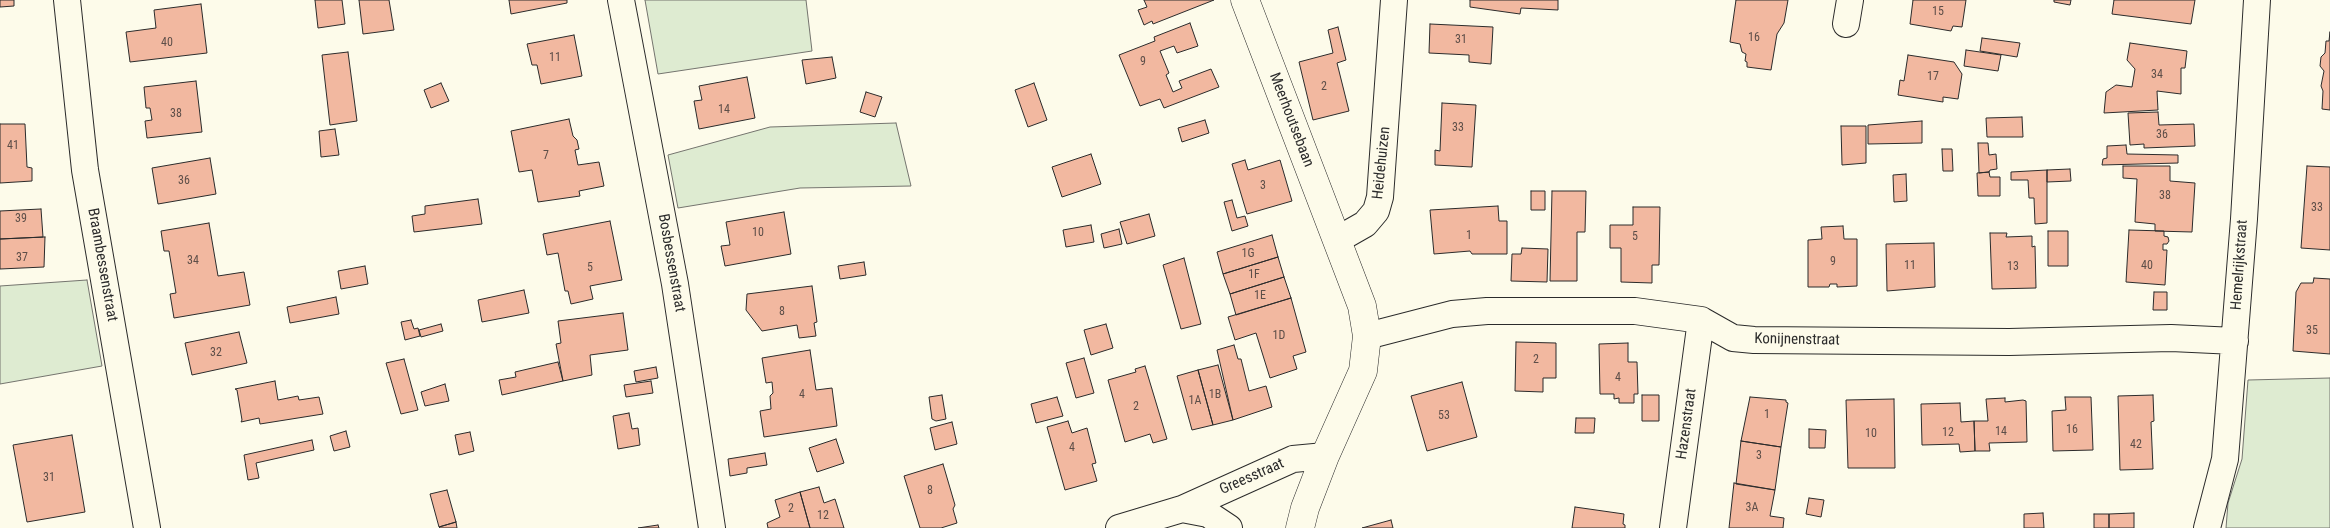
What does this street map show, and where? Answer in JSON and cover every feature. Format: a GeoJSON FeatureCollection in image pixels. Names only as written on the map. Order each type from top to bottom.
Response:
{"type":"FeatureCollection","features":[{"type":"Feature","properties":{"kind":"street","name":"Braambessenstraat"},"geometry":{"type":"LineString","coordinates":[[67,0],[86,170],[147,528]]}},
{"type":"Feature","properties":{"kind":"street","name":"Bosbessenstraat"},"geometry":{"type":"LineString","coordinates":[[621,0],[675,284],[712,528]]}},
{"type":"Feature","properties":{"kind":"street","name":"Meerhoutsebaan"},"geometry":{"type":"LineString","coordinates":[[1246,0],[1337,240]]}},
{"type":"Feature","properties":{"kind":"street","name":"Heidehuizen"},"geometry":{"type":"LineString","coordinates":[[1337,240],[1366,224],[1376,211],[1380,196],[1394,0]]}},
{"type":"Feature","properties":{"kind":"street","name":"Hemelrijkstraat"},"geometry":{"type":"LineString","coordinates":[[2207,528],[2225,459],[2235,341],[2258,0]]}},
{"type":"Feature","properties":{"kind":"street"},"geometry":{"type":"LineString","coordinates":[[1300,528],[1305,508],[1325,456],[1363,370],[1367,336],[1362,306],[1337,240]]}},
{"type":"Feature","properties":{"kind":"street","name":"Konijnenstraat"},"geometry":{"type":"LineString","coordinates":[[1367,336],[1452,314],[1486,311],[1635,311],[1701,320],[1732,338],[1754,340],[2009,342],[2171,338],[2235,341]]}},
{"type":"Feature","properties":{"kind":"street","name":"Hazenstraat"},"geometry":{"type":"LineString","coordinates":[[1673,528],[1701,320]]}},
{"type":"Feature","properties":{"kind":"street","name":"Greesstraat"},"geometry":{"type":"LineString","coordinates":[[1119,528],[1182,509],[1292,459],[1325,456]]}},
{"type":"Feature","properties":{"kind":"street","name":"Greesstraat"},"geometry":{"type":"LineString","coordinates":[[1182,509],[1208,514],[1229,528]]}},
{"type":"Feature","properties":{"kind":"green space"},"geometry":{"type":"Polygon","coordinates":[[[645,0],[806,0],[812,51],[658,74],[645,0]]]}},
{"type":"Feature","properties":{"kind":"green space"},"geometry":{"type":"Polygon","coordinates":[[[896,123],[911,186],[800,188],[678,208],[668,155],[770,127],[896,123]]]}},
{"type":"Feature","properties":{"kind":"green space"},"geometry":{"type":"Polygon","coordinates":[[[87,280],[102,366],[0,384],[0,286],[87,280]]]}},
{"type":"Feature","properties":{"kind":"green space"},"geometry":{"type":"Polygon","coordinates":[[[2330,378],[2330,528],[2226,528],[2228,503],[2242,459],[2248,380],[2330,378]]]}},
{"type":"Feature","properties":{"kind":"building"},"geometry":{"type":"Polygon","coordinates":[[[0,0],[14,0],[14,6],[0,7],[0,0]]]}},
{"type":"Feature","properties":{"kind":"building"},"geometry":{"type":"Polygon","coordinates":[[[315,0],[342,0],[345,24],[318,28],[315,0]]]}},
{"type":"Feature","properties":{"kind":"building"},"geometry":{"type":"Polygon","coordinates":[[[359,0],[389,0],[394,30],[363,34],[359,0]]]}},
{"type":"Feature","properties":{"kind":"building"},"geometry":{"type":"Polygon","coordinates":[[[509,0],[567,0],[567,3],[511,14],[509,0]]]}},
{"type":"Feature","properties":{"kind":"building"},"geometry":{"type":"Polygon","coordinates":[[[1144,0],[1214,0],[1153,24],[1152,21],[1144,25],[1138,10],[1147,7],[1144,0]]]}},
{"type":"Feature","properties":{"kind":"building"},"geometry":{"type":"Polygon","coordinates":[[[1470,0],[1558,0],[1558,10],[1521,8],[1520,14],[1470,7],[1470,0]]]}},
{"type":"Feature","properties":{"kind":"building"},"geometry":{"type":"Polygon","coordinates":[[[1736,0],[1788,0],[1784,23],[1777,34],[1771,70],[1747,67],[1747,62],[1745,61],[1746,54],[1742,52],[1740,44],[1730,42],[1736,0]]]}},
{"type":"Feature","properties":{"kind":"building"},"geometry":{"type":"Polygon","coordinates":[[[1913,0],[1966,0],[1962,27],[1953,26],[1951,31],[1910,24],[1913,0]]]}},
{"type":"Feature","properties":{"kind":"building"},"geometry":{"type":"Polygon","coordinates":[[[2054,0],[2071,0],[2070,5],[2054,2],[2054,0]]]}},
{"type":"Feature","properties":{"kind":"building"},"geometry":{"type":"Polygon","coordinates":[[[2114,0],[2195,0],[2191,24],[2112,14],[2114,0]]]}},
{"type":"Feature","properties":{"kind":"building"},"geometry":{"type":"Polygon","coordinates":[[[201,4],[207,53],[130,62],[126,32],[156,28],[154,10],[201,4]]]}},
{"type":"Feature","properties":{"kind":"building"},"geometry":{"type":"Polygon","coordinates":[[[1190,23],[1198,46],[1177,53],[1174,46],[1160,51],[1169,73],[1166,75],[1173,92],[1182,88],[1179,81],[1211,69],[1219,87],[1164,108],[1160,99],[1140,106],[1119,55],[1155,41],[1154,37],[1190,23]]]}},
{"type":"Feature","properties":{"kind":"building"},"geometry":{"type":"Polygon","coordinates":[[[1430,24],[1493,27],[1491,64],[1469,62],[1469,55],[1429,53],[1430,24]]]}},
{"type":"Feature","properties":{"kind":"building"},"geometry":{"type":"Polygon","coordinates":[[[1338,27],[1346,60],[1337,63],[1349,111],[1313,120],[1299,62],[1333,53],[1328,30],[1338,27]]]}},
{"type":"Feature","properties":{"kind":"building"},"geometry":{"type":"Polygon","coordinates":[[[2330,32],[2330,110],[2322,109],[2323,91],[2321,86],[2324,71],[2320,66],[2321,57],[2325,53],[2326,41],[2329,41],[2330,32]]]}},
{"type":"Feature","properties":{"kind":"building"},"geometry":{"type":"Polygon","coordinates":[[[574,35],[582,76],[541,84],[537,65],[532,65],[527,44],[574,35]]]}},
{"type":"Feature","properties":{"kind":"building"},"geometry":{"type":"Polygon","coordinates":[[[1982,38],[2020,43],[2017,57],[1980,51],[1982,38]]]}},
{"type":"Feature","properties":{"kind":"building"},"geometry":{"type":"Polygon","coordinates":[[[2130,43],[2187,51],[2185,68],[2181,68],[2181,94],[2157,91],[2158,110],[2104,113],[2106,92],[2116,85],[2132,87],[2135,69],[2127,60],[2130,43]]]}},
{"type":"Feature","properties":{"kind":"building"},"geometry":{"type":"Polygon","coordinates":[[[1966,50],[2001,55],[1998,71],[1964,66],[1966,50]]]}},
{"type":"Feature","properties":{"kind":"building"},"geometry":{"type":"Polygon","coordinates":[[[348,52],[357,121],[330,125],[322,55],[348,52]]]}},
{"type":"Feature","properties":{"kind":"building"},"geometry":{"type":"Polygon","coordinates":[[[1908,55],[1954,62],[1962,74],[1958,99],[1943,97],[1943,102],[1898,95],[1900,80],[1904,81],[1908,55]]]}},
{"type":"Feature","properties":{"kind":"building"},"geometry":{"type":"Polygon","coordinates":[[[832,57],[836,78],[806,84],[802,60],[832,57]]]}},
{"type":"Feature","properties":{"kind":"building"},"geometry":{"type":"Polygon","coordinates":[[[747,77],[755,118],[699,129],[694,101],[702,100],[699,86],[747,77]]]}},
{"type":"Feature","properties":{"kind":"building"},"geometry":{"type":"Polygon","coordinates":[[[196,81],[202,132],[147,138],[145,121],[152,120],[150,108],[146,108],[144,87],[196,81]]]}},
{"type":"Feature","properties":{"kind":"building"},"geometry":{"type":"Polygon","coordinates":[[[441,83],[449,101],[431,108],[424,90],[441,83]]]}},
{"type":"Feature","properties":{"kind":"building"},"geometry":{"type":"Polygon","coordinates":[[[1034,83],[1047,120],[1028,127],[1015,90],[1034,83]]]}},
{"type":"Feature","properties":{"kind":"building"},"geometry":{"type":"Polygon","coordinates":[[[866,92],[882,97],[875,117],[860,112],[866,92]]]}},
{"type":"Feature","properties":{"kind":"building"},"geometry":{"type":"Polygon","coordinates":[[[1442,103],[1476,105],[1472,167],[1435,165],[1435,150],[1440,151],[1442,103]]]}},
{"type":"Feature","properties":{"kind":"building"},"geometry":{"type":"Polygon","coordinates":[[[2158,112],[2159,125],[2194,124],[2195,146],[2144,148],[2144,144],[2130,145],[2128,113],[2158,112]]]}},
{"type":"Feature","properties":{"kind":"building"},"geometry":{"type":"Polygon","coordinates":[[[2022,117],[2023,137],[1987,137],[1986,118],[2022,117]]]}},
{"type":"Feature","properties":{"kind":"building"},"geometry":{"type":"Polygon","coordinates":[[[569,119],[573,136],[577,140],[579,149],[575,150],[578,165],[599,162],[604,186],[579,191],[580,196],[538,202],[532,170],[519,172],[511,131],[569,119]]]}},
{"type":"Feature","properties":{"kind":"building"},"geometry":{"type":"Polygon","coordinates":[[[1205,120],[1209,133],[1182,142],[1178,128],[1205,120]]]}},
{"type":"Feature","properties":{"kind":"building"},"geometry":{"type":"Polygon","coordinates":[[[1922,121],[1922,143],[1868,144],[1868,125],[1922,121]]]}},
{"type":"Feature","properties":{"kind":"building"},"geometry":{"type":"Polygon","coordinates":[[[0,124],[25,124],[27,167],[32,168],[32,181],[0,183],[0,124]]]}},
{"type":"Feature","properties":{"kind":"building"},"geometry":{"type":"Polygon","coordinates":[[[1841,126],[1866,126],[1866,163],[1842,165],[1841,126]]]}},
{"type":"Feature","properties":{"kind":"building"},"geometry":{"type":"Polygon","coordinates":[[[335,129],[339,155],[321,157],[319,131],[335,129]]]}},
{"type":"Feature","properties":{"kind":"building"},"geometry":{"type":"Polygon","coordinates":[[[1978,143],[1988,143],[1989,155],[1996,154],[1997,169],[1979,173],[1978,143]]]}},
{"type":"Feature","properties":{"kind":"building"},"geometry":{"type":"Polygon","coordinates":[[[2126,145],[2127,154],[2178,155],[2178,163],[2102,165],[2103,159],[2107,158],[2107,146],[2126,145]]]}},
{"type":"Feature","properties":{"kind":"building"},"geometry":{"type":"Polygon","coordinates":[[[1942,149],[1952,149],[1953,171],[1943,171],[1942,149]]]}},
{"type":"Feature","properties":{"kind":"building"},"geometry":{"type":"Polygon","coordinates":[[[1091,154],[1101,184],[1062,197],[1052,167],[1091,154]]]}},
{"type":"Feature","properties":{"kind":"building"},"geometry":{"type":"Polygon","coordinates":[[[210,158],[216,194],[158,204],[152,168],[210,158]]]}},
{"type":"Feature","properties":{"kind":"building"},"geometry":{"type":"Polygon","coordinates":[[[1245,160],[1248,170],[1280,160],[1292,201],[1247,214],[1232,164],[1245,160]]]}},
{"type":"Feature","properties":{"kind":"building"},"geometry":{"type":"Polygon","coordinates":[[[2123,166],[2170,166],[2170,181],[2195,183],[2192,232],[2155,231],[2155,224],[2135,222],[2137,179],[2123,178],[2123,166]]]}},
{"type":"Feature","properties":{"kind":"building"},"geometry":{"type":"Polygon","coordinates":[[[2307,166],[2330,167],[2330,250],[2301,248],[2307,166]]]}},
{"type":"Feature","properties":{"kind":"building"},"geometry":{"type":"Polygon","coordinates":[[[2070,169],[2071,181],[2047,182],[2047,170],[2070,169]]]}},
{"type":"Feature","properties":{"kind":"building"},"geometry":{"type":"Polygon","coordinates":[[[2047,170],[2047,223],[2035,224],[2034,198],[2029,198],[2028,180],[2011,180],[2011,172],[2047,170]]]}},
{"type":"Feature","properties":{"kind":"building"},"geometry":{"type":"Polygon","coordinates":[[[1989,172],[1990,177],[2000,177],[2000,196],[1978,196],[1977,173],[1989,172]]]}},
{"type":"Feature","properties":{"kind":"building"},"geometry":{"type":"Polygon","coordinates":[[[1906,174],[1907,201],[1894,202],[1893,175],[1906,174]]]}},
{"type":"Feature","properties":{"kind":"building"},"geometry":{"type":"Polygon","coordinates":[[[1531,191],[1545,191],[1545,210],[1531,210],[1531,191]]]}},
{"type":"Feature","properties":{"kind":"building"},"geometry":{"type":"Polygon","coordinates":[[[1552,191],[1586,191],[1585,232],[1577,232],[1577,281],[1550,281],[1552,191]]]}},
{"type":"Feature","properties":{"kind":"building"},"geometry":{"type":"Polygon","coordinates":[[[478,199],[482,224],[414,232],[412,216],[425,214],[425,206],[478,199]]]}},
{"type":"Feature","properties":{"kind":"building"},"geometry":{"type":"Polygon","coordinates":[[[1232,200],[1237,218],[1245,216],[1248,226],[1232,231],[1224,202],[1232,200]]]}},
{"type":"Feature","properties":{"kind":"building"},"geometry":{"type":"Polygon","coordinates":[[[1498,206],[1499,221],[1507,221],[1507,254],[1472,254],[1470,251],[1434,254],[1430,210],[1498,206]]]}},
{"type":"Feature","properties":{"kind":"building"},"geometry":{"type":"Polygon","coordinates":[[[1633,207],[1660,207],[1659,265],[1652,265],[1652,283],[1621,282],[1621,248],[1610,248],[1610,225],[1633,225],[1633,207]]]}},
{"type":"Feature","properties":{"kind":"building"},"geometry":{"type":"Polygon","coordinates":[[[41,209],[43,237],[0,239],[0,211],[41,209]]]}},
{"type":"Feature","properties":{"kind":"building"},"geometry":{"type":"Polygon","coordinates":[[[784,212],[791,254],[725,266],[721,246],[730,245],[726,222],[784,212]]]}},
{"type":"Feature","properties":{"kind":"building"},"geometry":{"type":"Polygon","coordinates":[[[1149,214],[1155,236],[1127,244],[1120,222],[1149,214]]]}},
{"type":"Feature","properties":{"kind":"building"},"geometry":{"type":"Polygon","coordinates":[[[610,221],[622,280],[590,286],[593,299],[571,304],[568,291],[565,291],[558,253],[547,255],[543,234],[610,221]]]}},
{"type":"Feature","properties":{"kind":"building"},"geometry":{"type":"Polygon","coordinates":[[[209,223],[218,276],[244,272],[250,305],[174,318],[170,294],[176,293],[169,251],[164,251],[161,231],[209,223]]]}},
{"type":"Feature","properties":{"kind":"building"},"geometry":{"type":"Polygon","coordinates":[[[1091,225],[1094,242],[1066,247],[1063,230],[1091,225]]]}},
{"type":"Feature","properties":{"kind":"building"},"geometry":{"type":"Polygon","coordinates":[[[1843,226],[1844,239],[1857,239],[1857,286],[1837,287],[1837,284],[1830,284],[1829,287],[1808,287],[1808,240],[1822,239],[1821,227],[1843,226]]]}},
{"type":"Feature","properties":{"kind":"building"},"geometry":{"type":"Polygon","coordinates":[[[1119,229],[1122,244],[1104,248],[1101,234],[1119,229]]]}},
{"type":"Feature","properties":{"kind":"building"},"geometry":{"type":"Polygon","coordinates":[[[2129,230],[2164,231],[2164,236],[2168,237],[2169,241],[2167,244],[2163,244],[2163,250],[2167,250],[2165,285],[2126,282],[2129,230]]]}},
{"type":"Feature","properties":{"kind":"building"},"geometry":{"type":"Polygon","coordinates":[[[2048,231],[2068,231],[2068,266],[2048,266],[2048,231]]]}},
{"type":"Feature","properties":{"kind":"building"},"geometry":{"type":"Polygon","coordinates":[[[1990,233],[2007,233],[2006,237],[2032,236],[2032,247],[2035,246],[2036,288],[1992,289],[1990,233]]]}},
{"type":"Feature","properties":{"kind":"building"},"geometry":{"type":"Polygon","coordinates":[[[1272,235],[1278,257],[1223,274],[1217,252],[1272,235]]]}},
{"type":"Feature","properties":{"kind":"building"},"geometry":{"type":"Polygon","coordinates":[[[45,237],[44,267],[0,269],[0,239],[45,237]]]}},
{"type":"Feature","properties":{"kind":"building"},"geometry":{"type":"Polygon","coordinates":[[[1934,243],[1935,287],[1887,291],[1886,244],[1934,243]]]}},
{"type":"Feature","properties":{"kind":"building"},"geometry":{"type":"Polygon","coordinates":[[[1522,248],[1548,249],[1547,282],[1511,281],[1512,254],[1521,254],[1522,248]]]}},
{"type":"Feature","properties":{"kind":"building"},"geometry":{"type":"Polygon","coordinates":[[[1278,257],[1284,277],[1230,294],[1223,274],[1278,257]]]}},
{"type":"Feature","properties":{"kind":"building"},"geometry":{"type":"Polygon","coordinates":[[[1184,258],[1201,324],[1181,329],[1163,265],[1184,258]]]}},
{"type":"Feature","properties":{"kind":"building"},"geometry":{"type":"Polygon","coordinates":[[[864,262],[866,275],[840,279],[838,266],[864,262]]]}},
{"type":"Feature","properties":{"kind":"building"},"geometry":{"type":"Polygon","coordinates":[[[365,266],[368,284],[341,289],[338,271],[365,266]]]}},
{"type":"Feature","properties":{"kind":"building"},"geometry":{"type":"Polygon","coordinates":[[[1284,277],[1291,298],[1236,315],[1230,294],[1284,277]]]}},
{"type":"Feature","properties":{"kind":"building"},"geometry":{"type":"Polygon","coordinates":[[[2314,278],[2330,279],[2330,354],[2293,351],[2296,292],[2301,283],[2313,283],[2314,278]]]}},
{"type":"Feature","properties":{"kind":"building"},"geometry":{"type":"Polygon","coordinates":[[[812,286],[817,322],[814,323],[816,336],[799,338],[797,325],[762,331],[746,310],[747,294],[812,286]]]}},
{"type":"Feature","properties":{"kind":"building"},"geometry":{"type":"Polygon","coordinates":[[[524,290],[529,313],[482,322],[478,300],[524,290]]]}},
{"type":"Feature","properties":{"kind":"building"},"geometry":{"type":"Polygon","coordinates":[[[2154,292],[2167,292],[2167,310],[2153,310],[2154,292]]]}},
{"type":"Feature","properties":{"kind":"building"},"geometry":{"type":"Polygon","coordinates":[[[336,297],[339,314],[290,323],[287,307],[336,297]]]}},
{"type":"Feature","properties":{"kind":"building"},"geometry":{"type":"Polygon","coordinates":[[[1291,298],[1306,352],[1293,356],[1297,369],[1270,378],[1256,333],[1235,340],[1228,317],[1291,298]]]}},
{"type":"Feature","properties":{"kind":"building"},"geometry":{"type":"Polygon","coordinates":[[[623,313],[628,350],[590,355],[592,375],[563,381],[556,344],[561,343],[558,321],[623,313]]]}},
{"type":"Feature","properties":{"kind":"building"},"geometry":{"type":"Polygon","coordinates":[[[411,320],[414,329],[418,328],[420,336],[405,340],[401,322],[411,320]]]}},
{"type":"Feature","properties":{"kind":"building"},"geometry":{"type":"Polygon","coordinates":[[[441,324],[443,331],[421,337],[419,330],[441,324]]]}},
{"type":"Feature","properties":{"kind":"building"},"geometry":{"type":"Polygon","coordinates":[[[1106,324],[1113,348],[1091,355],[1084,330],[1106,324]]]}},
{"type":"Feature","properties":{"kind":"building"},"geometry":{"type":"Polygon","coordinates":[[[239,332],[247,363],[192,375],[185,343],[239,332]]]}},
{"type":"Feature","properties":{"kind":"building"},"geometry":{"type":"Polygon","coordinates":[[[1516,342],[1556,343],[1556,378],[1543,378],[1543,392],[1515,391],[1516,342]]]}},
{"type":"Feature","properties":{"kind":"building"},"geometry":{"type":"Polygon","coordinates":[[[1628,343],[1628,362],[1637,362],[1638,394],[1634,394],[1634,403],[1619,403],[1619,398],[1614,399],[1614,394],[1600,394],[1599,344],[1628,343]]]}},
{"type":"Feature","properties":{"kind":"building"},"geometry":{"type":"Polygon","coordinates":[[[1234,345],[1238,359],[1241,359],[1249,391],[1266,386],[1272,407],[1233,420],[1217,350],[1234,345]]]}},
{"type":"Feature","properties":{"kind":"building"},"geometry":{"type":"Polygon","coordinates":[[[810,350],[816,390],[832,388],[837,426],[764,437],[760,411],[771,409],[770,396],[773,393],[772,382],[766,383],[762,358],[810,350]]]}},
{"type":"Feature","properties":{"kind":"building"},"geometry":{"type":"Polygon","coordinates":[[[1084,358],[1094,393],[1076,398],[1066,363],[1084,358]]]}},
{"type":"Feature","properties":{"kind":"building"},"geometry":{"type":"Polygon","coordinates":[[[404,359],[418,410],[401,414],[386,363],[404,359]]]}},
{"type":"Feature","properties":{"kind":"building"},"geometry":{"type":"Polygon","coordinates":[[[558,362],[563,381],[502,395],[499,380],[516,377],[515,372],[558,362]]]}},
{"type":"Feature","properties":{"kind":"building"},"geometry":{"type":"Polygon","coordinates":[[[1218,365],[1233,420],[1213,425],[1198,370],[1218,365]]]}},
{"type":"Feature","properties":{"kind":"building"},"geometry":{"type":"Polygon","coordinates":[[[1145,366],[1167,439],[1153,443],[1150,434],[1125,442],[1108,380],[1136,372],[1135,369],[1145,366]]]}},
{"type":"Feature","properties":{"kind":"building"},"geometry":{"type":"Polygon","coordinates":[[[656,367],[658,378],[636,382],[634,371],[656,367]]]}},
{"type":"Feature","properties":{"kind":"building"},"geometry":{"type":"Polygon","coordinates":[[[1198,370],[1213,425],[1192,430],[1177,376],[1198,370]]]}},
{"type":"Feature","properties":{"kind":"building"},"geometry":{"type":"Polygon","coordinates":[[[275,381],[278,400],[298,396],[299,400],[319,397],[323,414],[260,424],[259,418],[241,422],[237,390],[235,389],[275,381]]]}},
{"type":"Feature","properties":{"kind":"building"},"geometry":{"type":"Polygon","coordinates":[[[651,381],[653,393],[626,397],[624,385],[651,381]]]}},
{"type":"Feature","properties":{"kind":"building"},"geometry":{"type":"Polygon","coordinates":[[[1462,382],[1477,437],[1427,451],[1411,396],[1462,382]]]}},
{"type":"Feature","properties":{"kind":"building"},"geometry":{"type":"Polygon","coordinates":[[[445,384],[449,401],[425,406],[421,392],[445,384]]]}},
{"type":"Feature","properties":{"kind":"building"},"geometry":{"type":"Polygon","coordinates":[[[942,395],[946,419],[936,421],[932,419],[929,397],[942,395]]]}},
{"type":"Feature","properties":{"kind":"building"},"geometry":{"type":"Polygon","coordinates":[[[1642,395],[1659,395],[1659,421],[1642,421],[1642,395]]]}},
{"type":"Feature","properties":{"kind":"building"},"geometry":{"type":"Polygon","coordinates":[[[2153,395],[2154,421],[2151,422],[2153,469],[2120,470],[2118,396],[2153,395]]]}},
{"type":"Feature","properties":{"kind":"building"},"geometry":{"type":"Polygon","coordinates":[[[1057,397],[1063,416],[1036,423],[1031,404],[1057,397]]]}},
{"type":"Feature","properties":{"kind":"building"},"geometry":{"type":"Polygon","coordinates":[[[1750,397],[1786,400],[1788,403],[1781,447],[1741,441],[1750,397]]]}},
{"type":"Feature","properties":{"kind":"building"},"geometry":{"type":"Polygon","coordinates":[[[2065,397],[2091,397],[2093,450],[2053,451],[2052,411],[2066,410],[2065,397]]]}},
{"type":"Feature","properties":{"kind":"building"},"geometry":{"type":"Polygon","coordinates":[[[2005,398],[2005,402],[2026,401],[2027,442],[1989,443],[1990,451],[1975,451],[1974,421],[1988,421],[1986,399],[2005,398]]]}},
{"type":"Feature","properties":{"kind":"building"},"geometry":{"type":"Polygon","coordinates":[[[1894,399],[1895,468],[1848,468],[1846,400],[1894,399]]]}},
{"type":"Feature","properties":{"kind":"building"},"geometry":{"type":"Polygon","coordinates":[[[1960,403],[1961,422],[1974,421],[1975,451],[1960,452],[1959,444],[1922,445],[1921,404],[1960,403]]]}},
{"type":"Feature","properties":{"kind":"building"},"geometry":{"type":"Polygon","coordinates":[[[629,413],[632,429],[638,428],[640,445],[618,449],[613,416],[629,413]]]}},
{"type":"Feature","properties":{"kind":"building"},"geometry":{"type":"Polygon","coordinates":[[[1576,418],[1595,418],[1594,433],[1575,433],[1576,418]]]}},
{"type":"Feature","properties":{"kind":"building"},"geometry":{"type":"Polygon","coordinates":[[[1068,421],[1072,433],[1087,428],[1096,463],[1092,464],[1097,481],[1065,490],[1047,427],[1068,421]]]}},
{"type":"Feature","properties":{"kind":"building"},"geometry":{"type":"Polygon","coordinates":[[[952,422],[957,444],[935,450],[930,428],[952,422]]]}},
{"type":"Feature","properties":{"kind":"building"},"geometry":{"type":"Polygon","coordinates":[[[1809,429],[1826,430],[1825,448],[1809,448],[1809,429]]]}},
{"type":"Feature","properties":{"kind":"building"},"geometry":{"type":"Polygon","coordinates":[[[346,431],[350,447],[334,451],[330,436],[346,431]]]}},
{"type":"Feature","properties":{"kind":"building"},"geometry":{"type":"Polygon","coordinates":[[[470,432],[474,451],[459,455],[455,435],[470,432]]]}},
{"type":"Feature","properties":{"kind":"building"},"geometry":{"type":"Polygon","coordinates":[[[72,435],[85,512],[27,522],[13,445],[72,435]]]}},
{"type":"Feature","properties":{"kind":"building"},"geometry":{"type":"Polygon","coordinates":[[[836,439],[844,463],[817,472],[809,448],[836,439]]]}},
{"type":"Feature","properties":{"kind":"building"},"geometry":{"type":"Polygon","coordinates":[[[312,440],[314,450],[256,463],[259,478],[248,480],[244,455],[312,440]]]}},
{"type":"Feature","properties":{"kind":"building"},"geometry":{"type":"Polygon","coordinates":[[[1741,441],[1781,447],[1775,490],[1736,484],[1741,441]]]}},
{"type":"Feature","properties":{"kind":"building"},"geometry":{"type":"Polygon","coordinates":[[[765,453],[767,465],[747,468],[747,473],[730,476],[728,459],[765,453]]]}},
{"type":"Feature","properties":{"kind":"building"},"geometry":{"type":"Polygon","coordinates":[[[943,464],[955,505],[953,509],[957,523],[941,528],[920,528],[904,476],[943,464]]]}},
{"type":"Feature","properties":{"kind":"building"},"geometry":{"type":"Polygon","coordinates":[[[1734,483],[1775,490],[1770,516],[1784,518],[1783,528],[1729,528],[1734,483]]]}},
{"type":"Feature","properties":{"kind":"building"},"geometry":{"type":"Polygon","coordinates":[[[819,487],[824,503],[835,499],[844,528],[810,528],[800,492],[819,487]]]}},
{"type":"Feature","properties":{"kind":"building"},"geometry":{"type":"Polygon","coordinates":[[[447,490],[456,522],[439,527],[430,494],[447,490]]]}},
{"type":"Feature","properties":{"kind":"building"},"geometry":{"type":"Polygon","coordinates":[[[800,492],[810,528],[768,528],[767,523],[780,517],[775,500],[800,492]]]}},
{"type":"Feature","properties":{"kind":"building"},"geometry":{"type":"Polygon","coordinates":[[[1809,498],[1824,500],[1821,517],[1806,514],[1809,498]]]}},
{"type":"Feature","properties":{"kind":"building"},"geometry":{"type":"Polygon","coordinates":[[[1575,507],[1624,514],[1623,524],[1625,528],[1572,528],[1575,507]]]}},
{"type":"Feature","properties":{"kind":"building"},"geometry":{"type":"Polygon","coordinates":[[[2043,513],[2044,528],[2024,528],[2024,514],[2043,513]]]}},
{"type":"Feature","properties":{"kind":"building"},"geometry":{"type":"Polygon","coordinates":[[[2134,513],[2134,528],[2109,528],[2109,514],[2134,513]]]}},
{"type":"Feature","properties":{"kind":"building"},"geometry":{"type":"Polygon","coordinates":[[[2094,514],[2109,514],[2109,528],[2094,528],[2094,514]]]}},
{"type":"Feature","properties":{"kind":"building"},"geometry":{"type":"Polygon","coordinates":[[[1391,520],[1393,528],[1362,528],[1391,520]]]}},
{"type":"Feature","properties":{"kind":"building"},"geometry":{"type":"Polygon","coordinates":[[[456,522],[457,528],[439,527],[456,522]]]}},
{"type":"Feature","properties":{"kind":"building"},"geometry":{"type":"Polygon","coordinates":[[[658,525],[659,528],[638,528],[658,525]]]}}]}
